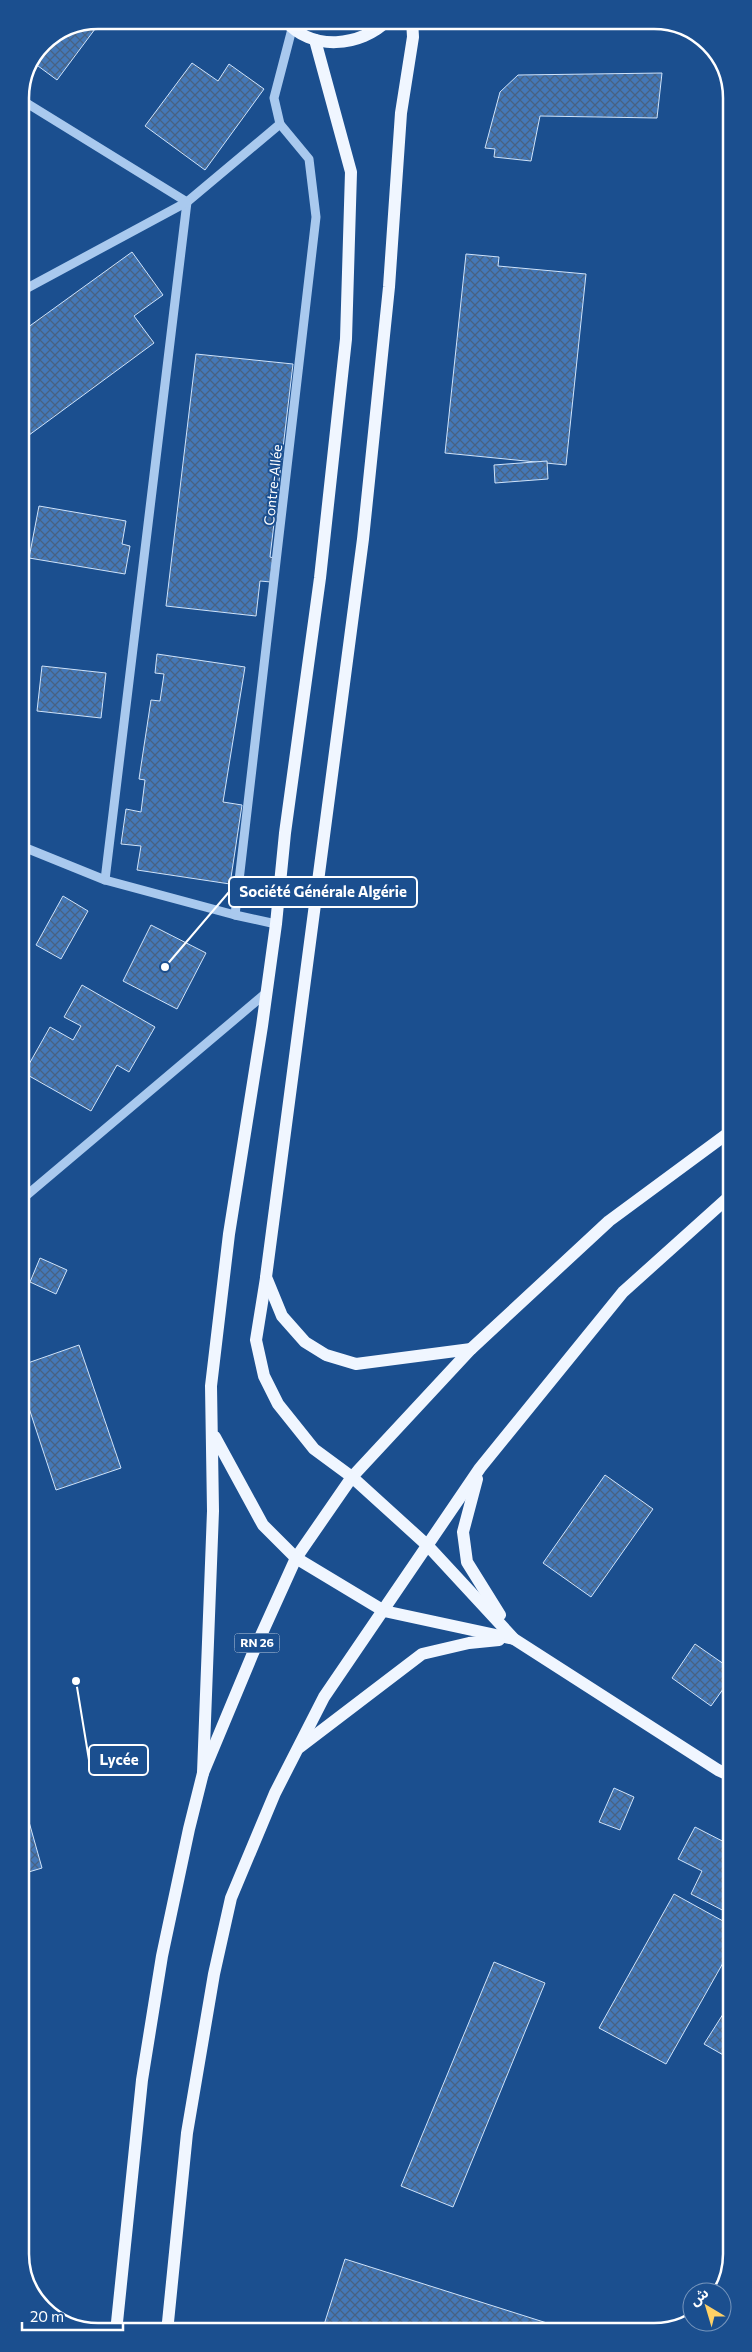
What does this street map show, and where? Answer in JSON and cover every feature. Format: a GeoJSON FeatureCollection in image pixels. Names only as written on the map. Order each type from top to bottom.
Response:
{"type":"FeatureCollection","features":[{"type":"Feature","properties":{"kind":"main road"},"geometry":{"type":"LineString","coordinates":[[296,29],[315,40],[341,43],[366,37],[379,29]]}},
{"type":"Feature","properties":{"kind":"main road"},"geometry":{"type":"LineString","coordinates":[[413,29],[413,37],[401,113],[389,287],[363,538],[266,1277],[282,1316],[305,1342],[326,1355],[356,1364],[471,1349]]}},
{"type":"Feature","properties":{"kind":"main road"},"geometry":{"type":"LineString","coordinates":[[203,1773],[213,1511],[214,1434],[212,1386],[229,1234],[276,924],[285,833],[320,578],[346,338],[351,172],[315,40]]}},
{"type":"Feature","properties":{"kind":"main road","name":"RN 26"},"geometry":{"type":"LineString","coordinates":[[117,2323],[142,2080],[162,1956],[189,1829],[203,1773],[253,1653],[296,1558],[352,1477],[471,1349],[609,1221],[723,1137]]}},
{"type":"Feature","properties":{"kind":"main road"},"geometry":{"type":"LineString","coordinates":[[168,2323],[187,2133],[214,1974],[231,1898],[275,1793],[324,1697],[480,1468],[623,1292],[723,1201]]}},
{"type":"Feature","properties":{"kind":"main road"},"geometry":{"type":"LineString","coordinates":[[268,1263],[256,1340],[264,1376],[278,1404],[314,1450],[352,1477],[428,1546],[514,1639],[723,1772]]}},
{"type":"Feature","properties":{"kind":"main road"},"geometry":{"type":"LineString","coordinates":[[214,1434],[264,1525],[296,1558],[384,1611],[514,1639]]}},
{"type":"Feature","properties":{"kind":"main road"},"geometry":{"type":"LineString","coordinates":[[480,1468],[463,1532],[467,1562],[514,1639]]}},
{"type":"Feature","properties":{"kind":"main road"},"geometry":{"type":"LineString","coordinates":[[298,1748],[422,1654],[469,1643],[514,1639]]}},
{"type":"Feature","properties":{"kind":"street","name":"Contre-Allée"},"geometry":{"type":"LineString","coordinates":[[235,915],[316,217],[309,159],[280,124],[274,98],[287,29]]}},
{"type":"Feature","properties":{"kind":"street"},"geometry":{"type":"LineString","coordinates":[[29,105],[187,202]]}},
{"type":"Feature","properties":{"kind":"street"},"geometry":{"type":"LineString","coordinates":[[29,287],[187,202],[280,124]]}},
{"type":"Feature","properties":{"kind":"street"},"geometry":{"type":"LineString","coordinates":[[105,880],[187,202]]}},
{"type":"Feature","properties":{"kind":"street"},"geometry":{"type":"LineString","coordinates":[[29,849],[105,880],[235,915],[276,924]]}},
{"type":"Feature","properties":{"kind":"street"},"geometry":{"type":"LineString","coordinates":[[29,1193],[266,992]]}},
{"type":"Feature","properties":{"kind":"building"},"geometry":{"type":"Polygon","coordinates":[[[95,29],[57,80],[37,65],[40,60],[60,40],[72,34],[95,29]]]}},
{"type":"Feature","properties":{"kind":"building"},"geometry":{"type":"Polygon","coordinates":[[[192,63],[218,81],[229,64],[264,89],[205,170],[145,126],[192,63]]]}},
{"type":"Feature","properties":{"kind":"building"},"geometry":{"type":"Polygon","coordinates":[[[662,73],[657,118],[540,116],[531,161],[494,157],[495,149],[485,148],[500,92],[518,75],[662,73]]]}},
{"type":"Feature","properties":{"kind":"building"},"geometry":{"type":"Polygon","coordinates":[[[132,252],[163,295],[134,316],[154,343],[29,435],[29,326],[132,252]]]}},
{"type":"Feature","properties":{"kind":"building"},"geometry":{"type":"Polygon","coordinates":[[[466,254],[499,257],[498,266],[586,274],[566,465],[445,453],[466,254]]]}},
{"type":"Feature","properties":{"kind":"building"},"geometry":{"type":"Polygon","coordinates":[[[196,354],[293,364],[270,557],[274,558],[271,582],[260,581],[256,616],[166,606],[196,354]]]}},
{"type":"Feature","properties":{"kind":"building"},"geometry":{"type":"Polygon","coordinates":[[[547,461],[548,479],[495,483],[494,465],[547,461]]]}},
{"type":"Feature","properties":{"kind":"building"},"geometry":{"type":"Polygon","coordinates":[[[39,506],[126,521],[122,544],[130,546],[125,574],[29,558],[39,506]]]}},
{"type":"Feature","properties":{"kind":"building"},"geometry":{"type":"Polygon","coordinates":[[[157,654],[245,667],[223,802],[242,805],[230,884],[137,870],[141,846],[121,844],[126,809],[141,812],[145,780],[139,779],[151,700],[160,701],[164,674],[155,673],[157,654]]]}},
{"type":"Feature","properties":{"kind":"building"},"geometry":{"type":"Polygon","coordinates":[[[42,666],[106,673],[101,718],[37,711],[42,666]]]}},
{"type":"Feature","properties":{"kind":"building"},"geometry":{"type":"Polygon","coordinates":[[[63,896],[88,911],[61,959],[36,945],[63,896]]]}},
{"type":"Feature","properties":{"kind":"building"},"geometry":{"type":"Polygon","coordinates":[[[151,925],[206,953],[177,1009],[123,981],[151,925]]]}},
{"type":"Feature","properties":{"kind":"building"},"geometry":{"type":"Polygon","coordinates":[[[82,985],[155,1027],[129,1072],[117,1065],[91,1111],[29,1076],[29,1064],[50,1027],[73,1040],[81,1026],[64,1017],[82,985]]]}},
{"type":"Feature","properties":{"kind":"building"},"geometry":{"type":"Polygon","coordinates":[[[40,1258],[67,1270],[56,1294],[30,1282],[40,1258]]]}},
{"type":"Feature","properties":{"kind":"building"},"geometry":{"type":"Polygon","coordinates":[[[79,1345],[121,1468],[56,1490],[29,1408],[29,1363],[79,1345]]]}},
{"type":"Feature","properties":{"kind":"building"},"geometry":{"type":"Polygon","coordinates":[[[605,1475],[653,1509],[591,1597],[543,1563],[605,1475]]]}},
{"type":"Feature","properties":{"kind":"building"},"geometry":{"type":"Polygon","coordinates":[[[695,1644],[723,1663],[723,1689],[711,1706],[672,1678],[695,1644]]]}},
{"type":"Feature","properties":{"kind":"building"},"geometry":{"type":"Polygon","coordinates":[[[614,1788],[634,1797],[620,1830],[599,1822],[614,1788]]]}},
{"type":"Feature","properties":{"kind":"building"},"geometry":{"type":"Polygon","coordinates":[[[29,1822],[42,1868],[29,1872],[29,1822]]]}},
{"type":"Feature","properties":{"kind":"building"},"geometry":{"type":"Polygon","coordinates":[[[695,1827],[723,1841],[723,1910],[691,1894],[702,1871],[678,1859],[695,1827]]]}},
{"type":"Feature","properties":{"kind":"building"},"geometry":{"type":"Polygon","coordinates":[[[674,1894],[723,1921],[723,1963],[666,2064],[599,2028],[674,1894]]]}},
{"type":"Feature","properties":{"kind":"building"},"geometry":{"type":"Polygon","coordinates":[[[494,1962],[545,1983],[453,2207],[401,2186],[494,1962]]]}},
{"type":"Feature","properties":{"kind":"building"},"geometry":{"type":"Polygon","coordinates":[[[723,2014],[723,2055],[704,2044],[723,2014]]]}},
{"type":"Feature","properties":{"kind":"building"},"geometry":{"type":"Polygon","coordinates":[[[345,2259],[547,2323],[325,2323],[345,2259]]]}},
{"type":"Feature","properties":{"kind":"place","name":"Société Générale Algérie"},"geometry":{"type":"Point","coordinates":[165,967]}},
{"type":"Feature","properties":{"kind":"place","name":"Lycée"},"geometry":{"type":"Point","coordinates":[76,1681]}}]}
